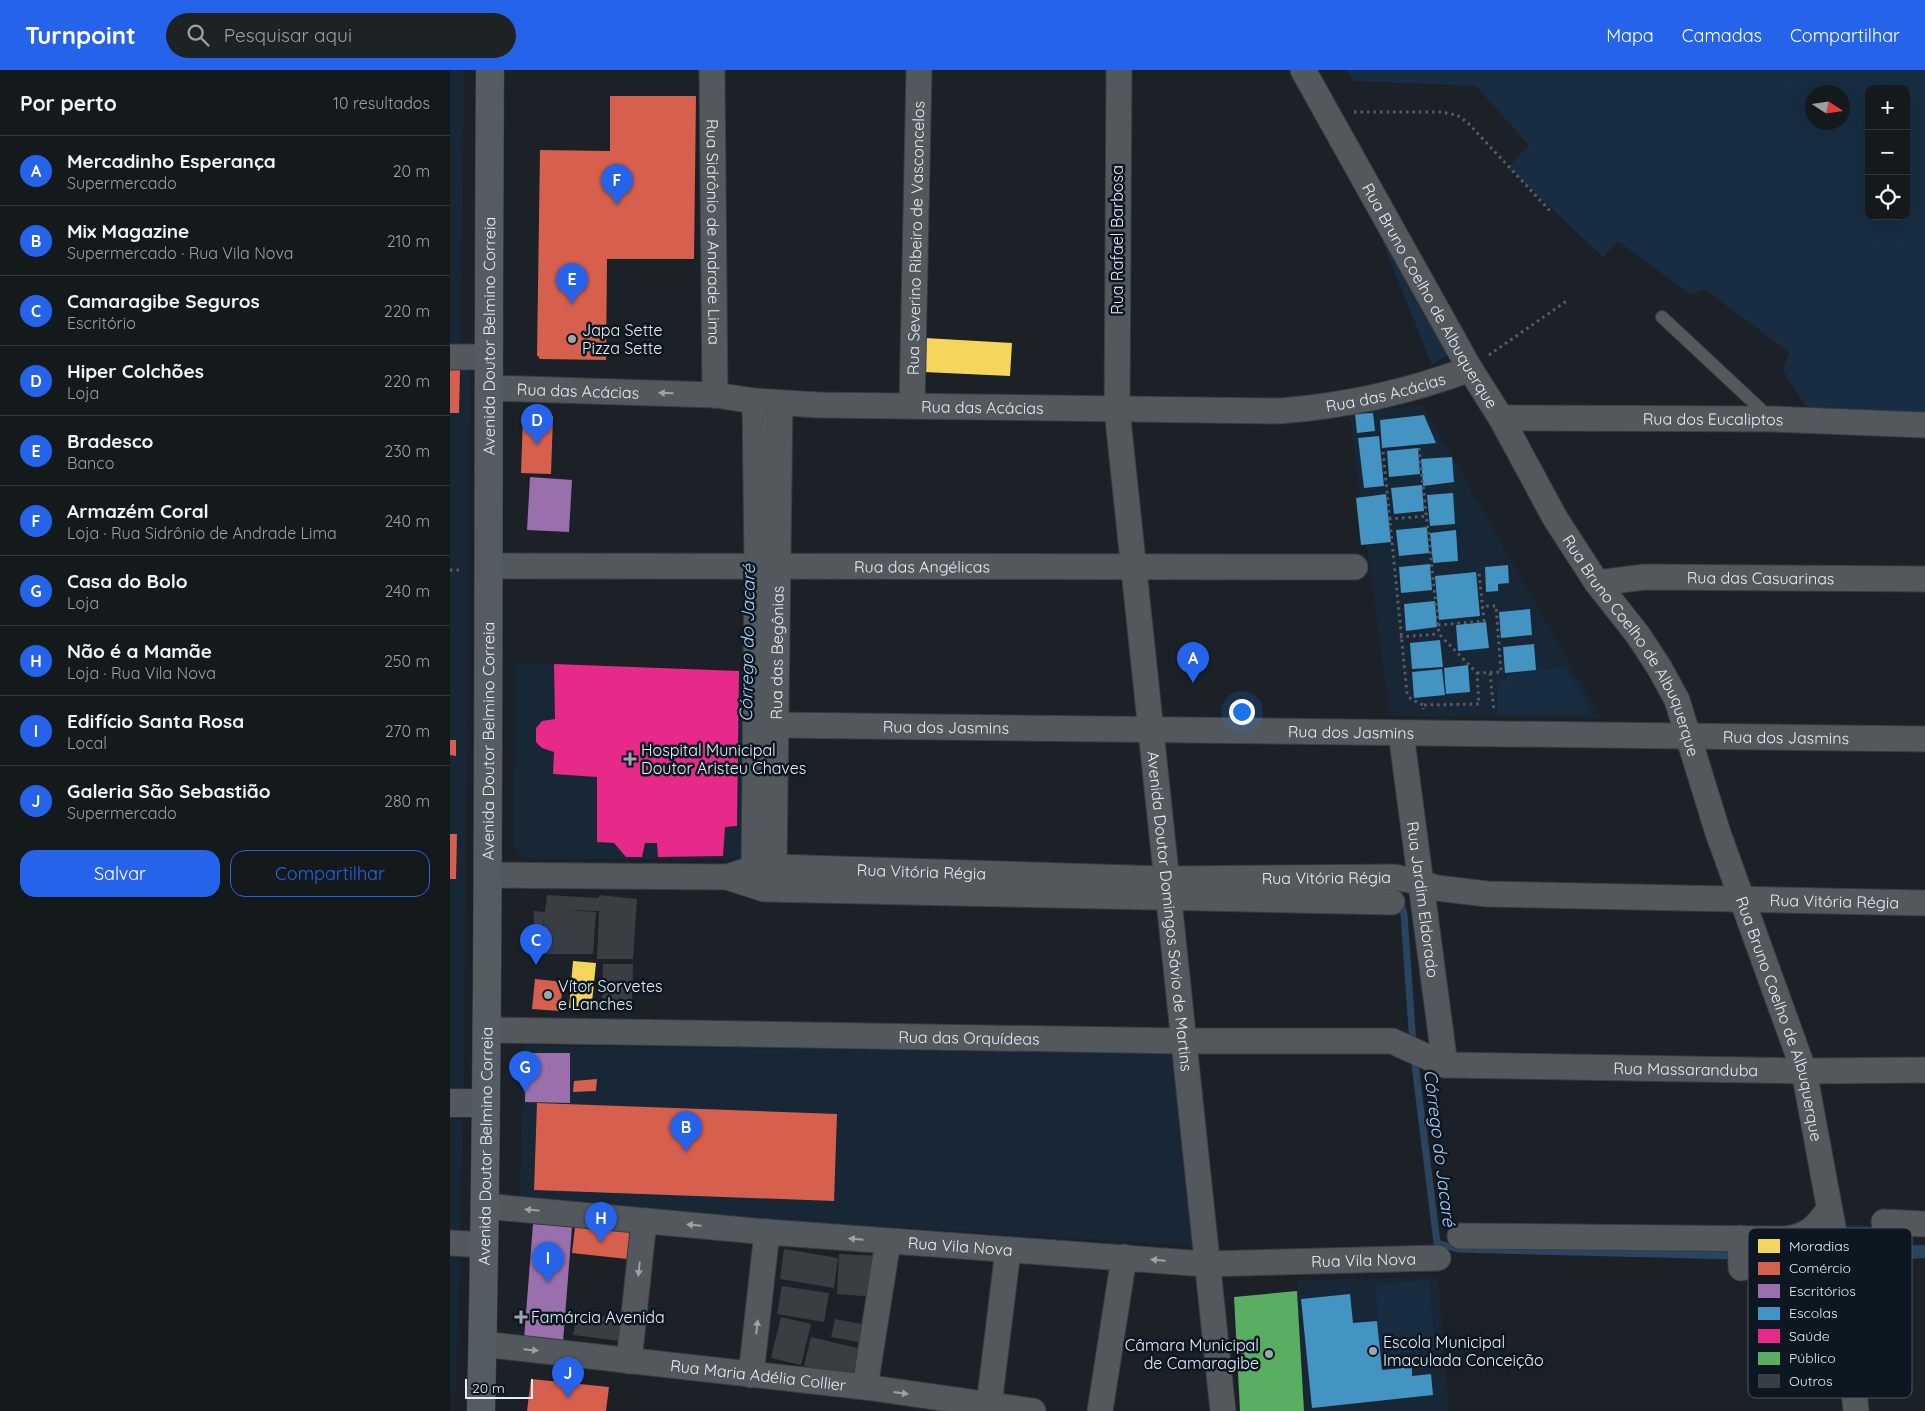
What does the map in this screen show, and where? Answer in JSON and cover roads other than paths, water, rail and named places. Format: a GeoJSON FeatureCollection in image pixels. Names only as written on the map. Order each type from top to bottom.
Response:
{"type":"FeatureCollection","features":[{"type":"Feature","properties":{"kind":"main road","name":"Avenida Doutor Belmino Correia"},"geometry":{"type":"LineString","coordinates":[[481,1411],[489,876],[475,568],[489,388],[490,70]]}},
{"type":"Feature","properties":{"kind":"street","name":"Rua Sidrônio de Andrade Lima"},"geometry":{"type":"LineString","coordinates":[[712,70],[715,395]]}},
{"type":"Feature","properties":{"kind":"street","name":"Rua Severino Ribeiro de Vasconcelos"},"geometry":{"type":"LineString","coordinates":[[912,406],[919,70]]}},
{"type":"Feature","properties":{"kind":"street","name":"Rua Rafael Barbosa"},"geometry":{"type":"LineString","coordinates":[[1117,410],[1119,70]]}},
{"type":"Feature","properties":{"kind":"street","name":"Rua Bruno Coelho de Albuquerque"},"geometry":{"type":"LineString","coordinates":[[1303,70],[1477,364],[1502,418],[1555,518],[1597,583],[1638,635],[1659,667],[1677,700],[1743,900],[1804,1071],[1833,1228]]}},
{"type":"Feature","properties":{"kind":"street"},"geometry":{"type":"LineString","coordinates":[[450,357],[488,357]]}},
{"type":"Feature","properties":{"kind":"street","name":"Rua das Acácias"},"geometry":{"type":"LineString","coordinates":[[489,388],[715,395],[780,403],[1117,410],[1280,411],[1324,408],[1424,386],[1477,364]]}},
{"type":"Feature","properties":{"kind":"street","name":"Rua das Begônias"},"geometry":{"type":"LineString","coordinates":[[755,401],[768,567],[777,725],[764,875]]}},
{"type":"Feature","properties":{"kind":"street","name":"Rua das Begônias"},"geometry":{"type":"LineString","coordinates":[[764,875],[768,567],[780,403]]}},
{"type":"Feature","properties":{"kind":"street","name":"Avenida Doutor Domingos Sávio de Martins"},"geometry":{"type":"LineString","coordinates":[[1117,410],[1135,565],[1206,1264],[1223,1411]]}},
{"type":"Feature","properties":{"kind":"street","name":"Rua dos Eucaliptos"},"geometry":{"type":"LineString","coordinates":[[1502,418],[1772,419],[1925,425]]}},
{"type":"Feature","properties":{"kind":"street","name":"Rua das Angélicas"},"geometry":{"type":"LineString","coordinates":[[475,568],[1135,565],[1355,567]]}},
{"type":"Feature","properties":{"kind":"street","name":"Rua das Casuarinas"},"geometry":{"type":"LineString","coordinates":[[1597,583],[1645,577],[1925,579]]}},
{"type":"Feature","properties":{"kind":"street","name":"Rua dos Jasmins"},"geometry":{"type":"LineString","coordinates":[[777,725],[1412,733],[1494,736],[1925,739]]}},
{"type":"Feature","properties":{"kind":"street","name":"Rua Jardim Eldorado"},"geometry":{"type":"LineString","coordinates":[[1412,733],[1420,882],[1441,1064]]}},
{"type":"Feature","properties":{"kind":"street","name":"Rua Vitória Régia"},"geometry":{"type":"LineString","coordinates":[[489,876],[727,877],[764,875],[1167,889],[1392,902]]}},
{"type":"Feature","properties":{"kind":"street","name":"Rua Vitória Régia"},"geometry":{"type":"LineString","coordinates":[[1167,889],[1394,877],[1420,882],[1437,888],[1487,894],[1925,903]]}},
{"type":"Feature","properties":{"kind":"street","name":"Rua das Orquídeas"},"geometry":{"type":"LineString","coordinates":[[487,1030],[1184,1041],[1392,1041],[1441,1064]]}},
{"type":"Feature","properties":{"kind":"street","name":"Rua Massaranduba"},"geometry":{"type":"LineString","coordinates":[[1441,1064],[1804,1071],[1925,1070]]}},
{"type":"Feature","properties":{"kind":"street"},"geometry":{"type":"LineString","coordinates":[[450,1103],[486,1103]]}},
{"type":"Feature","properties":{"kind":"street","name":"Rua Vila Nova"},"geometry":{"type":"LineString","coordinates":[[484,1206],[767,1232],[1206,1264],[1438,1258]]}},
{"type":"Feature","properties":{"kind":"street"},"geometry":{"type":"LineString","coordinates":[[1815,1228],[1830,1215]]}},
{"type":"Feature","properties":{"kind":"street"},"geometry":{"type":"LineString","coordinates":[[629,1361],[644,1221]]}},
{"type":"Feature","properties":{"kind":"street"},"geometry":{"type":"LineString","coordinates":[[1884,1222],[1925,1224]]}},
{"type":"Feature","properties":{"kind":"street"},"geometry":{"type":"LineString","coordinates":[[751,1375],[767,1232]]}},
{"type":"Feature","properties":{"kind":"street"},"geometry":{"type":"LineString","coordinates":[[1460,1236],[1740,1253],[1748,1251]]}},
{"type":"Feature","properties":{"kind":"street"},"geometry":{"type":"LineString","coordinates":[[865,1387],[888,1241]]}},
{"type":"Feature","properties":{"kind":"street"},"geometry":{"type":"LineString","coordinates":[[450,1243],[484,1245]]}},
{"type":"Feature","properties":{"kind":"street"},"geometry":{"type":"LineString","coordinates":[[989,1405],[1008,1250]]}},
{"type":"Feature","properties":{"kind":"street"},"geometry":{"type":"LineString","coordinates":[[1100,1411],[1124,1257]]}},
{"type":"Feature","properties":{"kind":"street","name":"Rua Maria Adélia Collier"},"geometry":{"type":"LineString","coordinates":[[482,1344],[865,1387],[1033,1411]]}},
{"type":"Feature","properties":{"kind":"street","name":"Rua Bruno Coelho de Albuquerque"},"geometry":{"type":"LineString","coordinates":[[1855,1398],[1856,1411]]}},
{"type":"Feature","properties":{"kind":"lane"},"geometry":{"type":"LineString","coordinates":[[1662,317],[1772,419]]}},
{"type":"Feature","properties":{"kind":"waterway","name":"Córrego do Jacaré"},"geometry":{"type":"LineString","coordinates":[[1401,902],[1404,914],[1413,1045]]}},
{"type":"Feature","properties":{"kind":"waterway","name":"Córrego do Jacaré"},"geometry":{"type":"LineString","coordinates":[[1414,1056],[1437,1243],[1458,1249],[1737,1256]]}},
{"type":"Feature","properties":{"kind":"place","name":"Armazém Coral"},"geometry":{"type":"Point","coordinates":[617,205]}},
{"type":"Feature","properties":{"kind":"place","name":"Bradesco"},"geometry":{"type":"Point","coordinates":[572,304]}},
{"type":"Feature","properties":{"kind":"place","name":"Japa Sette Pizza Sette"},"geometry":{"type":"Point","coordinates":[572,339]}},
{"type":"Feature","properties":{"kind":"place","name":"Hiper Colchões"},"geometry":{"type":"Point","coordinates":[537,445]}},
{"type":"Feature","properties":{"kind":"place","name":"Mercadinho Esperança"},"geometry":{"type":"Point","coordinates":[1193,683]}},
{"type":"Feature","properties":{"kind":"place","name":"Hospital Municipal Doutor Aristeu Chaves"},"geometry":{"type":"Point","coordinates":[630,759]}},
{"type":"Feature","properties":{"kind":"place","name":"Camaragibe Seguros"},"geometry":{"type":"Point","coordinates":[536,965]}},
{"type":"Feature","properties":{"kind":"place","name":"Vítor Sorvetes e Lanches"},"geometry":{"type":"Point","coordinates":[548,995]}},
{"type":"Feature","properties":{"kind":"place","name":"Casa do Bolo"},"geometry":{"type":"Point","coordinates":[525,1092]}},
{"type":"Feature","properties":{"kind":"place","name":"Mix Magazine"},"geometry":{"type":"Point","coordinates":[686,1152]}},
{"type":"Feature","properties":{"kind":"place","name":"Não é a Mamãe"},"geometry":{"type":"Point","coordinates":[601,1243]}},
{"type":"Feature","properties":{"kind":"place","name":"Edifício Santa Rosa"},"geometry":{"type":"Point","coordinates":[548,1283]}},
{"type":"Feature","properties":{"kind":"place","name":"Famárcia Avenida"},"geometry":{"type":"Point","coordinates":[521,1317]}},
{"type":"Feature","properties":{"kind":"place","name":"Escola Municipal Imaculada Conceição"},"geometry":{"type":"Point","coordinates":[1373,1351]}},
{"type":"Feature","properties":{"kind":"place","name":"Câmara Municipal de Camaragibe"},"geometry":{"type":"Point","coordinates":[1269,1354]}},
{"type":"Feature","properties":{"kind":"place","name":"Galeria São Sebastião"},"geometry":{"type":"Point","coordinates":[568,1398]}}]}
